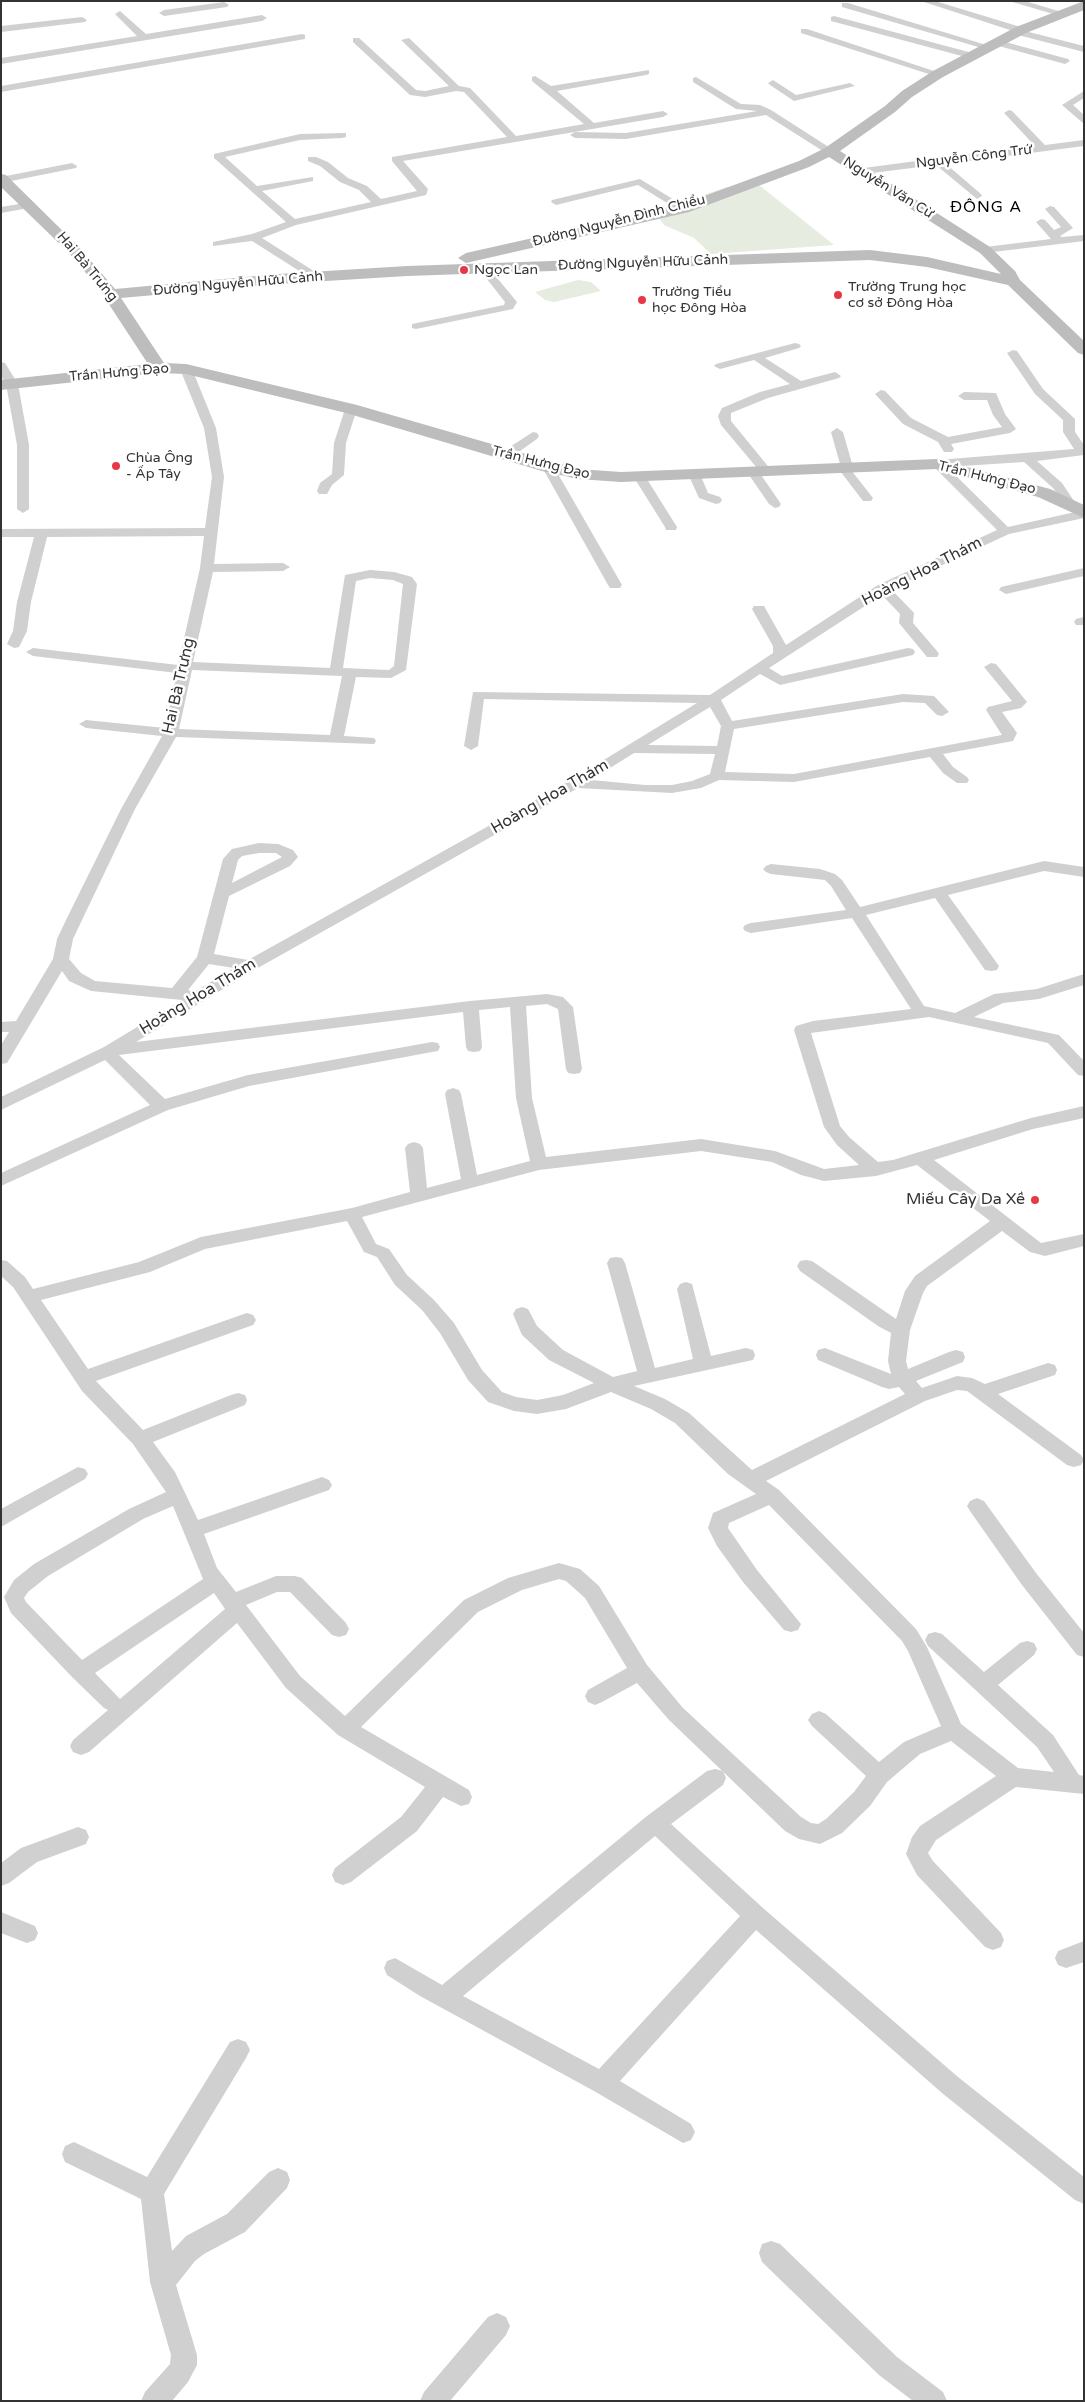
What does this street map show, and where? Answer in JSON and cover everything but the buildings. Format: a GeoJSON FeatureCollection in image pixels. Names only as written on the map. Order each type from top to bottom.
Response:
{"type":"FeatureCollection","features":[{"type":"Feature","properties":{"kind":"street"},"geometry":{"type":"LineString","coordinates":[[925,1],[1083,49]]}},
{"type":"Feature","properties":{"kind":"street"},"geometry":{"type":"LineString","coordinates":[[1013,1],[1060,13]]}},
{"type":"Feature","properties":{"kind":"street"},"geometry":{"type":"LineString","coordinates":[[164,13],[186,8],[224,5]]}},
{"type":"Feature","properties":{"kind":"street"},"geometry":{"type":"LineString","coordinates":[[845,5],[993,45],[1065,61]]}},
{"type":"Feature","properties":{"kind":"street","name":"Đường Nguyễn Đình Chiểu"},"geometry":{"type":"LineString","coordinates":[[407,271],[684,208],[804,164],[830,151],[907,94],[938,74],[1019,31],[1084,5]]}},
{"type":"Feature","properties":{"kind":"street"},"geometry":{"type":"LineString","coordinates":[[186,8],[210,26]]}},
{"type":"Feature","properties":{"kind":"street"},"geometry":{"type":"LineString","coordinates":[[120,14],[143,37]]}},
{"type":"Feature","properties":{"kind":"street"},"geometry":{"type":"LineString","coordinates":[[1,61],[262,18]]}},
{"type":"Feature","properties":{"kind":"street"},"geometry":{"type":"LineString","coordinates":[[834,19],[973,56]]}},
{"type":"Feature","properties":{"kind":"street"},"geometry":{"type":"LineString","coordinates":[[1,29],[82,20]]}},
{"type":"Feature","properties":{"kind":"street"},"geometry":{"type":"LineString","coordinates":[[804,31],[938,74]]}},
{"type":"Feature","properties":{"kind":"street"},"geometry":{"type":"LineString","coordinates":[[1,89],[302,37]]}},
{"type":"Feature","properties":{"kind":"street"},"geometry":{"type":"LineString","coordinates":[[356,40],[413,93],[426,94],[456,88],[467,90],[513,138]]}},
{"type":"Feature","properties":{"kind":"street"},"geometry":{"type":"LineString","coordinates":[[406,40],[456,88]]}},
{"type":"Feature","properties":{"kind":"street"},"geometry":{"type":"LineString","coordinates":[[549,89],[646,72]]}},
{"type":"Feature","properties":{"kind":"street"},"geometry":{"type":"LineString","coordinates":[[535,79],[591,125]]}},
{"type":"Feature","properties":{"kind":"street"},"geometry":{"type":"LineString","coordinates":[[696,80],[740,107],[760,108],[768,112],[830,151]]}},
{"type":"Feature","properties":{"kind":"street"},"geometry":{"type":"LineString","coordinates":[[773,83],[794,98],[850,86]]}},
{"type":"Feature","properties":{"kind":"street"},"geometry":{"type":"LineString","coordinates":[[1084,94],[1067,105],[1084,121]]}},
{"type":"Feature","properties":{"kind":"street"},"geometry":{"type":"LineString","coordinates":[[558,131],[587,136],[621,136],[768,112]]}},
{"type":"Feature","properties":{"kind":"street"},"geometry":{"type":"LineString","coordinates":[[1009,113],[1043,149]]}},
{"type":"Feature","properties":{"kind":"street"},"geometry":{"type":"LineString","coordinates":[[217,244],[254,237],[293,223],[422,192],[423,189],[396,159],[663,114]]}},
{"type":"Feature","properties":{"kind":"street"},"geometry":{"type":"LineString","coordinates":[[293,223],[218,156],[300,137],[342,135]]}},
{"type":"Feature","properties":{"kind":"street","name":"Nguyễn Công Trứ"},"geometry":{"type":"LineString","coordinates":[[864,171],[936,160],[1084,143]]}},
{"type":"Feature","properties":{"kind":"street","name":"Nguyễn Văn Cừ"},"geometry":{"type":"LineString","coordinates":[[830,151],[864,171],[989,253],[1013,282]]}},
{"type":"Feature","properties":{"kind":"street"},"geometry":{"type":"LineString","coordinates":[[312,159],[324,164],[344,180],[363,188],[379,203]]}},
{"type":"Feature","properties":{"kind":"street"},"geometry":{"type":"LineString","coordinates":[[936,160],[977,196]]}},
{"type":"Feature","properties":{"kind":"street"},"geometry":{"type":"LineString","coordinates":[[2,179],[72,166]]}},
{"type":"Feature","properties":{"kind":"street","name":"Hai Bà Trưng"},"geometry":{"type":"LineString","coordinates":[[2,179],[26,200],[74,250],[112,294],[159,368]]}},
{"type":"Feature","properties":{"kind":"street"},"geometry":{"type":"LineString","coordinates":[[254,190],[309,179]]}},
{"type":"Feature","properties":{"kind":"street"},"geometry":{"type":"LineString","coordinates":[[556,202],[640,182],[684,208]]}},
{"type":"Feature","properties":{"kind":"street"},"geometry":{"type":"LineString","coordinates":[[1,199],[26,200]]}},
{"type":"Feature","properties":{"kind":"street"},"geometry":{"type":"LineString","coordinates":[[1,210],[26,200]]}},
{"type":"Feature","properties":{"kind":"street"},"geometry":{"type":"LineString","coordinates":[[1050,209],[1068,228],[1056,238]]}},
{"type":"Feature","properties":{"kind":"street"},"geometry":{"type":"LineString","coordinates":[[1040,222],[1056,238]]}},
{"type":"Feature","properties":{"kind":"street"},"geometry":{"type":"LineString","coordinates":[[254,237],[316,277]]}},
{"type":"Feature","properties":{"kind":"street"},"geometry":{"type":"LineString","coordinates":[[954,268],[989,253],[1056,238],[1084,238]]}},
{"type":"Feature","properties":{"kind":"street"},"geometry":{"type":"LineString","coordinates":[[520,246],[539,267]]}},
{"type":"Feature","properties":{"kind":"street","name":"Đường Nguyễn Hữu Cảnh"},"geometry":{"type":"LineString","coordinates":[[112,294],[407,271],[870,255],[954,268],[1013,282]]}},
{"type":"Feature","properties":{"kind":"street"},"geometry":{"type":"LineString","coordinates":[[416,326],[509,307],[511,302],[484,269]]}},
{"type":"Feature","properties":{"kind":"street"},"geometry":{"type":"LineString","coordinates":[[1013,282],[1084,350]]}},
{"type":"Feature","properties":{"kind":"street"},"geometry":{"type":"LineString","coordinates":[[720,366],[795,346]]}},
{"type":"Feature","properties":{"kind":"street"},"geometry":{"type":"LineString","coordinates":[[937,464],[1027,458],[1083,451],[1069,432],[1069,419],[1039,391],[1013,353]]}},
{"type":"Feature","properties":{"kind":"street"},"geometry":{"type":"LineString","coordinates":[[755,356],[800,386]]}},
{"type":"Feature","properties":{"kind":"street"},"geometry":{"type":"LineString","coordinates":[[1,365],[23,445],[23,509]]}},
{"type":"Feature","properties":{"kind":"street","name":"Trần Hưng Đạo"},"geometry":{"type":"LineString","coordinates":[[7,384],[159,368],[186,369],[351,409],[548,467],[596,476],[639,476],[937,464],[1030,488],[1079,510]]}},
{"type":"Feature","properties":{"kind":"street","name":"Hai Bà Trưng"},"geometry":{"type":"LineString","coordinates":[[1,1059],[19,1026],[61,959],[65,939],[128,809],[171,733],[207,568],[218,477],[210,428],[186,369]]}},
{"type":"Feature","properties":{"kind":"street"},"geometry":{"type":"LineString","coordinates":[[775,504],[759,471],[725,422],[724,416],[726,411],[747,402],[835,376]]}},
{"type":"Feature","properties":{"kind":"street"},"geometry":{"type":"LineString","coordinates":[[881,394],[907,421],[946,441],[1010,429],[999,415],[992,396],[964,396]]}},
{"type":"Feature","properties":{"kind":"street"},"geometry":{"type":"LineString","coordinates":[[323,491],[326,483],[338,475],[340,443],[351,409]]}},
{"type":"Feature","properties":{"kind":"street"},"geometry":{"type":"LineString","coordinates":[[837,432],[845,467],[867,498]]}},
{"type":"Feature","properties":{"kind":"street"},"geometry":{"type":"LineString","coordinates":[[506,455],[533,436]]}},
{"type":"Feature","properties":{"kind":"street"},"geometry":{"type":"LineString","coordinates":[[946,441],[944,442],[955,462]]}},
{"type":"Feature","properties":{"kind":"street"},"geometry":{"type":"LineString","coordinates":[[1027,458],[1058,486],[1079,510]]}},
{"type":"Feature","properties":{"kind":"street"},"geometry":{"type":"LineString","coordinates":[[937,464],[1005,531]]}},
{"type":"Feature","properties":{"kind":"street"},"geometry":{"type":"LineString","coordinates":[[548,467],[615,585]]}},
{"type":"Feature","properties":{"kind":"street"},"geometry":{"type":"LineString","coordinates":[[694,474],[702,495],[716,500]]}},
{"type":"Feature","properties":{"kind":"street"},"geometry":{"type":"LineString","coordinates":[[639,476],[671,527]]}},
{"type":"Feature","properties":{"kind":"street","name":"Hoàng Hoa Thám"},"geometry":{"type":"LineString","coordinates":[[1,1104],[109,1052],[250,965],[576,783],[713,699],[780,653],[883,588],[1005,531],[1079,510]]}},
{"type":"Feature","properties":{"kind":"street"},"geometry":{"type":"LineString","coordinates":[[14,644],[20,631],[24,602],[42,532]]}},
{"type":"Feature","properties":{"kind":"street"},"geometry":{"type":"LineString","coordinates":[[1,533],[211,532]]}},
{"type":"Feature","properties":{"kind":"street"},"geometry":{"type":"LineString","coordinates":[[207,568],[282,567]]}},
{"type":"Feature","properties":{"kind":"street"},"geometry":{"type":"LineString","coordinates":[[1006,590],[1084,572]]}},
{"type":"Feature","properties":{"kind":"street"},"geometry":{"type":"LineString","coordinates":[[33,652],[184,668],[343,672],[382,675],[399,670],[410,584],[407,580],[370,574],[350,578],[343,672],[336,740]]}},
{"type":"Feature","properties":{"kind":"street"},"geometry":{"type":"LineString","coordinates":[[883,588],[907,614],[906,623],[932,654]]}},
{"type":"Feature","properties":{"kind":"street"},"geometry":{"type":"LineString","coordinates":[[758,609],[780,646],[780,653]]}},
{"type":"Feature","properties":{"kind":"street"},"geometry":{"type":"LineString","coordinates":[[759,668],[780,681],[908,652]]}},
{"type":"Feature","properties":{"kind":"street"},"geometry":{"type":"LineString","coordinates":[[576,783],[645,790],[672,789],[696,785],[717,776],[794,778],[1003,739],[1010,735],[993,710],[1016,705],[1020,702],[991,667]]}},
{"type":"Feature","properties":{"kind":"street"},"geometry":{"type":"LineString","coordinates":[[471,746],[478,695],[713,699],[728,726],[723,750],[719,758],[717,776]]}},
{"type":"Feature","properties":{"kind":"street"},"geometry":{"type":"LineString","coordinates":[[728,726],[904,698],[929,700],[942,712]]}},
{"type":"Feature","properties":{"kind":"street"},"geometry":{"type":"LineString","coordinates":[[86,724],[171,733],[369,741]]}},
{"type":"Feature","properties":{"kind":"street"},"geometry":{"type":"LineString","coordinates":[[633,749],[723,750]]}},
{"type":"Feature","properties":{"kind":"street"},"geometry":{"type":"LineString","coordinates":[[934,752],[948,770],[962,780]]}},
{"type":"Feature","properties":{"kind":"street"},"geometry":{"type":"LineString","coordinates":[[751,928],[856,913],[939,894],[1044,866],[1084,872]]}},
{"type":"Feature","properties":{"kind":"street"},"geometry":{"type":"LineString","coordinates":[[771,870],[820,874],[830,877],[856,913],[913,1004],[925,1013]]}},
{"type":"Feature","properties":{"kind":"street"},"geometry":{"type":"LineString","coordinates":[[177,993],[204,958],[224,893]]}},
{"type":"Feature","properties":{"kind":"street"},"geometry":{"type":"LineString","coordinates":[[939,894],[991,966]]}},
{"type":"Feature","properties":{"kind":"street"},"geometry":{"type":"LineString","coordinates":[[204,958],[250,965]]}},
{"type":"Feature","properties":{"kind":"street"},"geometry":{"type":"LineString","coordinates":[[61,959],[75,977],[91,986],[198,996]]}},
{"type":"Feature","properties":{"kind":"street"},"geometry":{"type":"LineString","coordinates":[[959,1017],[1000,998],[1039,994],[1084,979]]}},
{"type":"Feature","properties":{"kind":"street"},"geometry":{"type":"LineString","coordinates":[[109,1052],[470,1006],[546,999],[557,1001],[565,1007],[568,1016],[574,1069]]}},
{"type":"Feature","properties":{"kind":"street"},"geometry":{"type":"LineString","coordinates":[[518,1001],[524,1098],[539,1164]]}},
{"type":"Feature","properties":{"kind":"street"},"geometry":{"type":"LineString","coordinates":[[470,1006],[474,1047]]}},
{"type":"Feature","properties":{"kind":"street"},"geometry":{"type":"LineString","coordinates":[[876,1170],[843,1141],[832,1127],[802,1030],[813,1026],[925,1013],[959,1017],[1053,1039],[1084,1071]]}},
{"type":"Feature","properties":{"kind":"street"},"geometry":{"type":"LineString","coordinates":[[1,1027],[19,1026]]}},
{"type":"Feature","properties":{"kind":"street"},"geometry":{"type":"LineString","coordinates":[[1,1180],[162,1106],[248,1081],[432,1047]]}},
{"type":"Feature","properties":{"kind":"street"},"geometry":{"type":"LineString","coordinates":[[109,1052],[162,1106]]}},
{"type":"Feature","properties":{"kind":"street"},"geometry":{"type":"LineString","coordinates":[[1,1091],[20,1094]]}},
{"type":"Feature","properties":{"kind":"street"},"geometry":{"type":"LineString","coordinates":[[453,1094],[470,1182]]}},
{"type":"Feature","properties":{"kind":"street"},"geometry":{"type":"LineString","coordinates":[[28,1297],[144,1267],[201,1243],[352,1214],[539,1164],[701,1145],[775,1158],[807,1171],[824,1175],[876,1170],[921,1159],[1031,1124],[1084,1112]]}},
{"type":"Feature","properties":{"kind":"street"},"geometry":{"type":"LineString","coordinates":[[414,1148],[419,1196]]}},
{"type":"Feature","properties":{"kind":"street"},"geometry":{"type":"LineString","coordinates":[[921,1159],[1001,1222],[1040,1249],[1045,1250],[1084,1240]]}},
{"type":"Feature","properties":{"kind":"street"},"geometry":{"type":"LineString","coordinates":[[352,1214],[370,1248],[382,1253],[401,1280],[428,1305],[447,1328],[475,1375],[495,1398],[514,1404],[537,1407],[566,1402],[611,1384],[704,1362],[746,1355]]}},
{"type":"Feature","properties":{"kind":"street"},"geometry":{"type":"LineString","coordinates":[[918,1396],[903,1380],[897,1361],[901,1330],[914,1291],[921,1281],[1001,1222]]}},
{"type":"Feature","properties":{"kind":"street"},"geometry":{"type":"LineString","coordinates":[[616,1263],[648,1376]]}},
{"type":"Feature","properties":{"kind":"street"},"geometry":{"type":"LineString","coordinates":[[1,1266],[19,1282],[84,1378],[140,1439],[168,1477],[178,1495],[209,1572],[293,1682],[345,1729],[461,1797]]}},
{"type":"Feature","properties":{"kind":"street"},"geometry":{"type":"LineString","coordinates":[[806,1266],[884,1321],[901,1330]]}},
{"type":"Feature","properties":{"kind":"street"},"geometry":{"type":"LineString","coordinates":[[686,1289],[704,1362]]}},
{"type":"Feature","properties":{"kind":"street"},"geometry":{"type":"LineString","coordinates":[[522,1314],[530,1330],[556,1355],[611,1384],[658,1404],[682,1418],[736,1469],[772,1496],[908,1634],[917,1647],[953,1730],[1012,1777],[1078,1785]]}},
{"type":"Feature","properties":{"kind":"street"},"geometry":{"type":"LineString","coordinates":[[84,1378],[246,1320]]}},
{"type":"Feature","properties":{"kind":"street"},"geometry":{"type":"LineString","coordinates":[[825,1355],[885,1381],[903,1380],[956,1357]]}},
{"type":"Feature","properties":{"kind":"street"},"geometry":{"type":"LineString","coordinates":[[981,1393],[1048,1370]]}},
{"type":"Feature","properties":{"kind":"street"},"geometry":{"type":"LineString","coordinates":[[750,1480],[918,1396],[957,1383],[972,1385],[1074,1460]]}},
{"type":"Feature","properties":{"kind":"street"},"geometry":{"type":"LineString","coordinates":[[140,1439],[238,1400]]}},
{"type":"Feature","properties":{"kind":"street"},"geometry":{"type":"LineString","coordinates":[[1,1519],[78,1474]]}},
{"type":"Feature","properties":{"kind":"street"},"geometry":{"type":"LineString","coordinates":[[192,1530],[322,1485]]}},
{"type":"Feature","properties":{"kind":"street"},"geometry":{"type":"LineString","coordinates":[[111,1702],[18,1607],[14,1598],[21,1586],[41,1570],[136,1514],[178,1495]]}},
{"type":"Feature","properties":{"kind":"street"},"geometry":{"type":"LineString","coordinates":[[772,1496],[720,1518],[718,1528],[724,1540],[750,1576],[791,1624]]}},
{"type":"Feature","properties":{"kind":"street"},"geometry":{"type":"LineString","coordinates":[[977,1506],[1029,1579],[1084,1649]]}},
{"type":"Feature","properties":{"kind":"street"},"geometry":{"type":"LineString","coordinates":[[345,1729],[471,1606],[515,1584],[541,1575],[559,1572],[573,1575],[592,1592],[640,1671],[676,1714],[793,1824],[807,1832],[820,1834],[834,1826],[862,1799],[879,1776],[912,1748],[953,1730]]}},
{"type":"Feature","properties":{"kind":"street"},"geometry":{"type":"LineString","coordinates":[[80,1672],[216,1581]]}},
{"type":"Feature","properties":{"kind":"street"},"geometry":{"type":"LineString","coordinates":[[81,1746],[235,1606],[276,1584],[295,1584],[339,1629]]}},
{"type":"Feature","properties":{"kind":"street"},"geometry":{"type":"LineString","coordinates":[[935,1640],[1045,1741],[1078,1785]]}},
{"type":"Feature","properties":{"kind":"street"},"geometry":{"type":"LineString","coordinates":[[984,1685],[1027,1649]]}},
{"type":"Feature","properties":{"kind":"street"},"geometry":{"type":"LineString","coordinates":[[595,1696],[640,1671]]}},
{"type":"Feature","properties":{"kind":"street"},"geometry":{"type":"LineString","coordinates":[[819,1720],[879,1776]]}},
{"type":"Feature","properties":{"kind":"street"},"geometry":{"type":"LineString","coordinates":[[993,1940],[925,1868],[917,1854],[920,1844],[928,1833],[1012,1777]]}},
{"type":"Feature","properties":{"kind":"street"},"geometry":{"type":"LineString","coordinates":[[445,1997],[655,1823],[715,1778]]}},
{"type":"Feature","properties":{"kind":"street"},"geometry":{"type":"LineString","coordinates":[[343,1875],[409,1824],[440,1784]]}},
{"type":"Feature","properties":{"kind":"street"},"geometry":{"type":"LineString","coordinates":[[655,1823],[755,1915],[950,2085],[1084,2192]]}},
{"type":"Feature","properties":{"kind":"street"},"geometry":{"type":"LineString","coordinates":[[1,1876],[29,1854],[78,1838]]}},
{"type":"Feature","properties":{"kind":"street"},"geometry":{"type":"LineString","coordinates":[[602,2083],[755,1915]]}},
{"type":"Feature","properties":{"kind":"street"},"geometry":{"type":"LineString","coordinates":[[1,1922],[27,1933]]}},
{"type":"Feature","properties":{"kind":"street"},"geometry":{"type":"LineString","coordinates":[[395,1968],[428,1989],[602,2083],[683,2132]]}},
{"type":"Feature","properties":{"kind":"street"},"geometry":{"type":"LineString","coordinates":[[154,2401],[179,2373],[184,2365],[184,2355],[163,2282],[152,2192],[238,2050]]}},
{"type":"Feature","properties":{"kind":"street"},"geometry":{"type":"LineString","coordinates":[[74,2154],[152,2192]]}},
{"type":"Feature","properties":{"kind":"street"},"geometry":{"type":"LineString","coordinates":[[163,2282],[186,2252],[195,2245],[236,2223],[278,2180]]}},
{"type":"Feature","properties":{"kind":"street"},"geometry":{"type":"LineString","coordinates":[[771,2253],[888,2366],[934,2401]]}},
{"type":"Feature","properties":{"kind":"street"},"geometry":{"type":"LineString","coordinates":[[433,2401],[497,2326]]}},
{"type":"Feature","properties":{"kind":"shaded area"},"geometry":{"type":"Polygon","coordinates":[[[759,185],[834,245],[711,254],[694,238],[664,225],[655,212],[727,187],[759,185]]]}},
{"type":"Feature","properties":{"kind":"shaded area"},"geometry":{"type":"Polygon","coordinates":[[[578,280],[591,282],[601,291],[554,302],[545,300],[535,292],[578,280]]]}},
{"type":"Feature","properties":{"kind":"place","name":"Ngọc Lan"},"geometry":{"type":"Point","coordinates":[464,270]}},
{"type":"Feature","properties":{"kind":"place","name":"Trường Trung học cơ sở Đông Hòa"},"geometry":{"type":"Point","coordinates":[838,295]}},
{"type":"Feature","properties":{"kind":"place","name":"Trường Tiểu học Đông Hòa"},"geometry":{"type":"Point","coordinates":[642,300]}},
{"type":"Feature","properties":{"kind":"place","name":"Chùa Ông - Ấp Tây"},"geometry":{"type":"Point","coordinates":[116,466]}},
{"type":"Feature","properties":{"kind":"place","name":"Miếu Cây Da Xề"},"geometry":{"type":"Point","coordinates":[1035,1200]}},
{"type":"Feature","properties":{"kind":"district","name":"ĐÔNG A"},"geometry":{"type":"Point","coordinates":[986,208]}}]}
